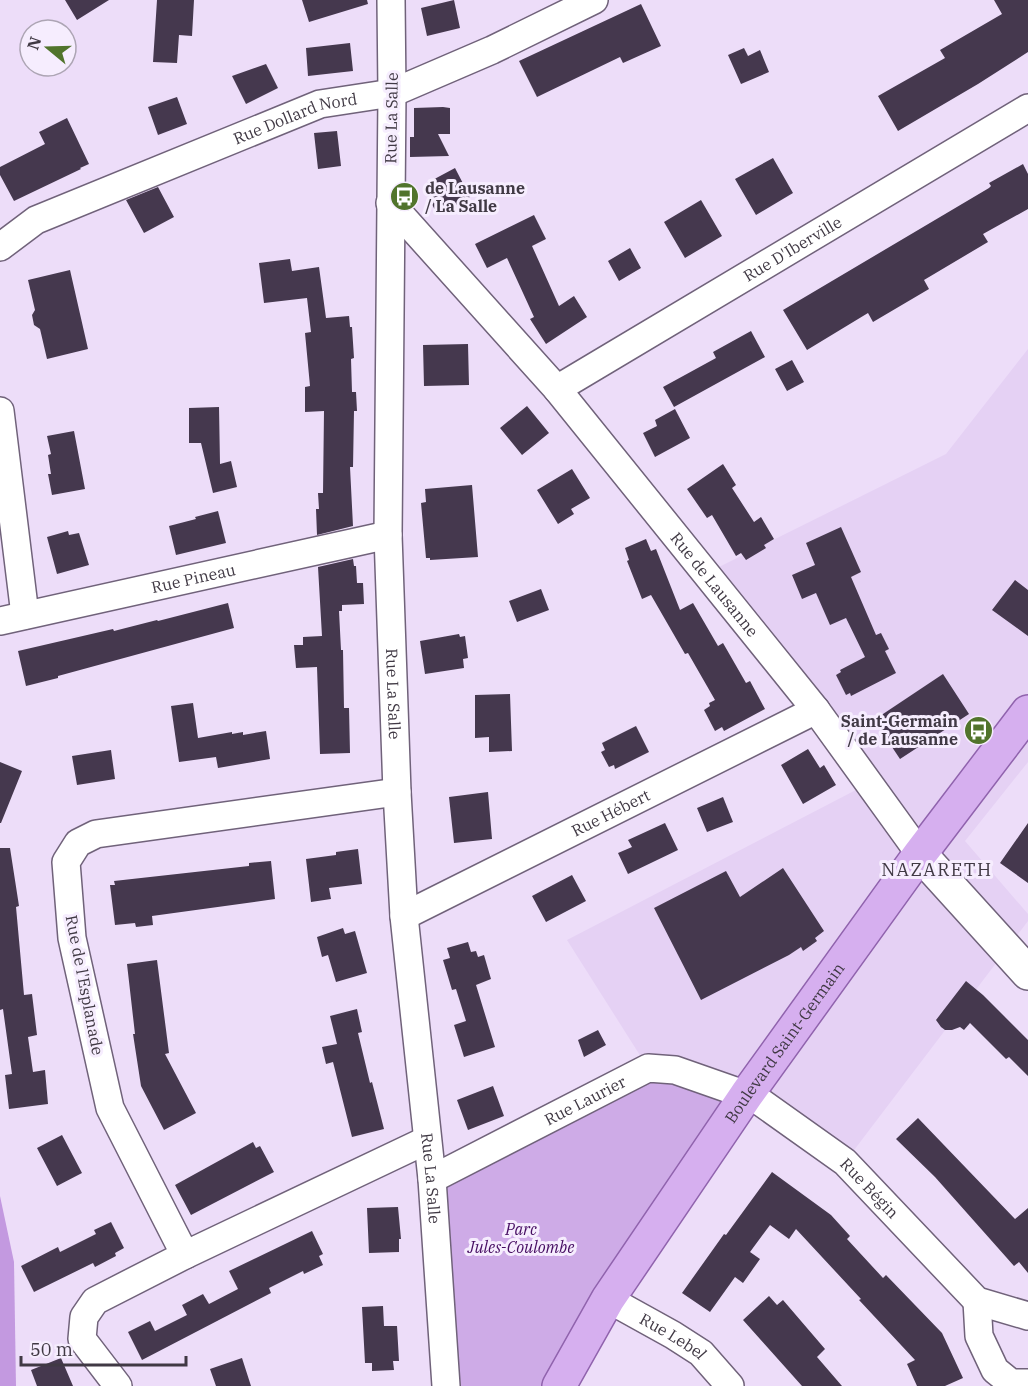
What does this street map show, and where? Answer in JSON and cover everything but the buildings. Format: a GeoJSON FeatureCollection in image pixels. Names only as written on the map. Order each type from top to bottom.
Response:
{"type":"FeatureCollection","features":[{"type":"Feature","properties":{"kind":"main road","name":"Boulevard Saint-Germain"},"geometry":{"type":"LineString","coordinates":[[559,1386],[608,1299],[747,1094],[920,854],[1028,712]]}},
{"type":"Feature","properties":{"kind":"street","name":"Rue La Salle"},"geometry":{"type":"LineString","coordinates":[[391,0],[388,535],[397,792],[404,916],[432,1179],[446,1386]]}},
{"type":"Feature","properties":{"kind":"street","name":"Rue Dollard Nord"},"geometry":{"type":"LineString","coordinates":[[0,247],[36,220],[320,104],[392,93],[492,50],[594,0]]}},
{"type":"Feature","properties":{"kind":"street","name":"Rue D'Iberville"},"geometry":{"type":"LineString","coordinates":[[557,389],[1028,108]]}},
{"type":"Feature","properties":{"kind":"street","name":"Rue de Lausanne"},"geometry":{"type":"LineString","coordinates":[[390,203],[557,389],[816,710],[920,854],[1028,973]]}},
{"type":"Feature","properties":{"kind":"street"},"geometry":{"type":"LineString","coordinates":[[0,411],[12,618]]}},
{"type":"Feature","properties":{"kind":"street","name":"Rue Pineau"},"geometry":{"type":"LineString","coordinates":[[12,618],[388,535]]}},
{"type":"Feature","properties":{"kind":"street","name":"Rue Hébert"},"geometry":{"type":"LineString","coordinates":[[404,916],[816,710]]}},
{"type":"Feature","properties":{"kind":"street","name":"Rue de l'Esplanade"},"geometry":{"type":"LineString","coordinates":[[185,1255],[110,1108],[72,939],[66,862],[78,843],[96,834],[397,792]]}},
{"type":"Feature","properties":{"kind":"street","name":"Rue Laurier"},"geometry":{"type":"LineString","coordinates":[[432,1179],[648,1068],[675,1070],[747,1094]]}},
{"type":"Feature","properties":{"kind":"street","name":"Rue Bégin"},"geometry":{"type":"LineString","coordinates":[[747,1094],[846,1162],[977,1301]]}},
{"type":"Feature","properties":{"kind":"street"},"geometry":{"type":"LineString","coordinates":[[118,1386],[82,1339],[84,1317],[95,1301],[185,1255],[427,1140]]}},
{"type":"Feature","properties":{"kind":"street","name":"Rue Lebel"},"geometry":{"type":"LineString","coordinates":[[608,1299],[673,1335],[700,1353],[730,1386]]}},
{"type":"Feature","properties":{"kind":"street"},"geometry":{"type":"LineString","coordinates":[[1028,1316],[977,1301],[980,1336],[995,1370],[1011,1383],[1028,1383]]}},
{"type":"Feature","properties":{"kind":"shaded area"},"geometry":{"type":"Polygon","coordinates":[[[1028,349],[1028,762],[965,841],[1028,914],[1028,921],[845,1162],[755,1098],[648,1068],[567,940],[879,778],[711,571],[946,454],[1028,349]]]}},
{"type":"Feature","properties":{"kind":"shaded area"},"geometry":{"type":"Polygon","coordinates":[[[0,1196],[14,1262],[16,1386],[0,1386],[0,1196]]]}},
{"type":"Feature","properties":{"kind":"green space","name":"Parc Jules-Coulombe"},"geometry":{"type":"Polygon","coordinates":[[[648,1068],[747,1094],[559,1386],[446,1386],[432,1179],[648,1068]]]}},
{"type":"Feature","properties":{"kind":"place","name":"de Lausanne / La Salle"},"geometry":{"type":"Point","coordinates":[404,197]}},
{"type":"Feature","properties":{"kind":"place","name":"Saint-Germain / de Lausanne"},"geometry":{"type":"Point","coordinates":[979,730]}},
{"type":"Feature","properties":{"kind":"district","name":"NAZARETH"},"geometry":{"type":"Point","coordinates":[937,870]}}]}
